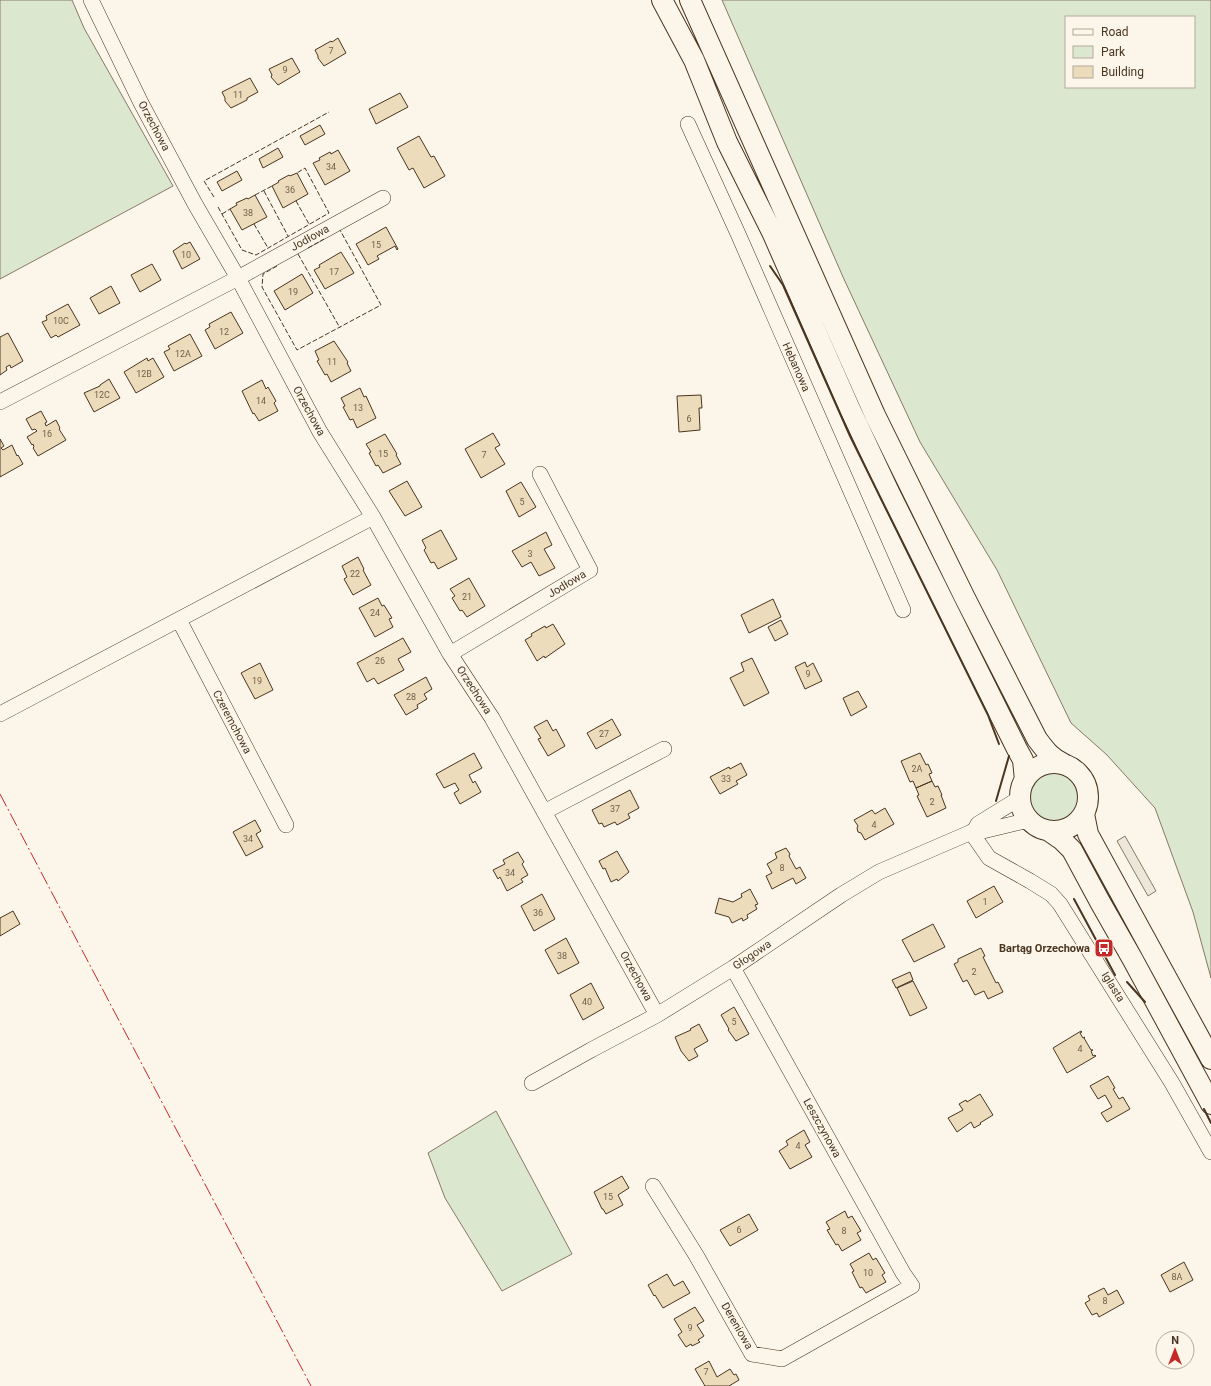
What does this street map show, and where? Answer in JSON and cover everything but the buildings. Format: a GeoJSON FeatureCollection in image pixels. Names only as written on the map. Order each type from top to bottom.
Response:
{"type":"FeatureCollection","features":[{"type":"Feature","properties":{"kind":"main road"},"geometry":{"type":"LineString","coordinates":[[662,0],[694,60],[727,142],[772,232],[850,409],[889,492],[1023,760],[1022,810],[1028,820],[1038,828],[1049,832],[1062,840],[1072,850],[1211,1104]]}},
{"type":"Feature","properties":{"kind":"main road"},"geometry":{"type":"LineString","coordinates":[[690,0],[875,415],[1038,739],[1046,752],[1054,760],[1073,769],[1081,776],[1086,785],[1088,795],[1084,814],[1088,834],[1211,1059]]}},
{"type":"Feature","properties":{"kind":"main road"},"geometry":{"type":"LineString","coordinates":[[1022,789],[1030,773],[1038,768],[1046,764],[1064,764]]}},
{"type":"Feature","properties":{"kind":"main road"},"geometry":{"type":"LineString","coordinates":[[1049,832],[1059,832],[1069,828],[1078,822],[1084,814]]}},
{"type":"Feature","properties":{"kind":"street","name":"Orzechowa"},"geometry":{"type":"LineString","coordinates":[[91,0],[148,116],[195,204],[238,278],[320,432],[373,517],[450,654],[492,718],[657,1015]]}},
{"type":"Feature","properties":{"kind":"street","name":"Hebanowa"},"geometry":{"type":"LineString","coordinates":[[688,124],[739,236],[903,610]]}},
{"type":"Feature","properties":{"kind":"street","name":"Jodłowa"},"geometry":{"type":"LineString","coordinates":[[0,402],[238,278],[383,198]]}},
{"type":"Feature","properties":{"kind":"street","name":"Jodłowa"},"geometry":{"type":"LineString","coordinates":[[450,654],[590,570],[540,474]]}},
{"type":"Feature","properties":{"kind":"street"},"geometry":{"type":"LineString","coordinates":[[0,714],[373,517]]}},
{"type":"Feature","properties":{"kind":"street","name":"Czeremchowa"},"geometry":{"type":"LineString","coordinates":[[179,620],[286,825]]}},
{"type":"Feature","properties":{"kind":"street"},"geometry":{"type":"LineString","coordinates":[[544,812],[664,749]]}},
{"type":"Feature","properties":{"kind":"street","name":"Głogowa"},"geometry":{"type":"LineString","coordinates":[[532,1084],[590,1050],[657,1015],[733,968],[841,895],[879,872],[972,831],[978,824],[1022,789]]}},
{"type":"Feature","properties":{"kind":"street","name":"Głogowa"},"geometry":{"type":"LineString","coordinates":[[972,831],[983,832],[1028,820]]}},
{"type":"Feature","properties":{"kind":"street","name":"Iglasta"},"geometry":{"type":"LineString","coordinates":[[972,831],[989,858],[1051,894],[1060,904],[1172,1083],[1211,1152]]}},
{"type":"Feature","properties":{"kind":"street","name":"Leszczynowa"},"geometry":{"type":"LineString","coordinates":[[733,968],[903,1273],[912,1286]]}},
{"type":"Feature","properties":{"kind":"street","name":"Dereniowa"},"geometry":{"type":"LineString","coordinates":[[653,1186],[696,1255],[752,1354],[782,1359],[912,1286]]}},
{"type":"Feature","properties":{"kind":"green space"},"geometry":{"type":"Polygon","coordinates":[[[0,0],[72,0],[84,28],[173,186],[0,279],[0,0]]]}},
{"type":"Feature","properties":{"kind":"green space"},"geometry":{"type":"Polygon","coordinates":[[[722,0],[1211,0],[1211,978],[1193,912],[1155,808],[1107,755],[1071,723],[997,570],[920,442],[843,277],[722,0]]]}},
{"type":"Feature","properties":{"kind":"green space"},"geometry":{"type":"Polygon","coordinates":[[[1054,771],[1068,775],[1075,782],[1079,796],[1075,810],[1068,817],[1054,821],[1040,817],[1033,810],[1029,796],[1033,782],[1040,775],[1054,771]]]}},
{"type":"Feature","properties":{"kind":"green space"},"geometry":{"type":"Polygon","coordinates":[[[496,1111],[572,1254],[502,1291],[445,1198],[428,1153],[496,1111]]]}},
{"type":"Feature","properties":{"kind":"shaded area"},"geometry":{"type":"Polygon","coordinates":[[[1125,836],[1156,891],[1148,896],[1117,841],[1125,836]]]}},
{"type":"Feature","properties":{"kind":"fence"},"geometry":{"type":"LineString","coordinates":[[214,197],[204,181],[329,112]]}},
{"type":"Feature","properties":{"kind":"fence"},"geometry":{"type":"LineString","coordinates":[[218,207],[242,250],[256,255],[329,213],[305,168],[297,173]]}},
{"type":"Feature","properties":{"kind":"fence"},"geometry":{"type":"LineString","coordinates":[[255,195],[272,186]]}},
{"type":"Feature","properties":{"kind":"fence"},"geometry":{"type":"LineString","coordinates":[[264,191],[288,236]]}},
{"type":"Feature","properties":{"kind":"fence"},"geometry":{"type":"LineString","coordinates":[[296,201],[309,224]]}},
{"type":"Feature","properties":{"kind":"fence"},"geometry":{"type":"LineString","coordinates":[[222,214],[230,209]]}},
{"type":"Feature","properties":{"kind":"fence"},"geometry":{"type":"LineString","coordinates":[[254,224],[268,248]]}},
{"type":"Feature","properties":{"kind":"fence"},"geometry":{"type":"LineString","coordinates":[[277,266],[263,274],[262,287],[297,350],[381,305],[340,230]]}},
{"type":"Feature","properties":{"kind":"fence"},"geometry":{"type":"LineString","coordinates":[[308,248],[324,239]]}},
{"type":"Feature","properties":{"kind":"fence"},"geometry":{"type":"LineString","coordinates":[[298,254],[340,328]]}},
{"type":"Feature","properties":{"kind":"wall"},"geometry":{"type":"LineString","coordinates":[[770,266],[783,285],[850,436],[988,715],[999,744]]}},
{"type":"Feature","properties":{"kind":"wall"},"geometry":{"type":"LineString","coordinates":[[996,801],[1009,756]]}},
{"type":"Feature","properties":{"kind":"wall"},"geometry":{"type":"LineString","coordinates":[[1074,899],[1115,975]]}},
{"type":"Feature","properties":{"kind":"wall"},"geometry":{"type":"LineString","coordinates":[[1127,982],[1145,1002]]}},
{"type":"Feature","properties":{"kind":"wall"},"geometry":{"type":"LineString","coordinates":[[1204,1109],[1211,1123]]}},
{"type":"Feature","properties":{"kind":"power"},"geometry":{"type":"LineString","coordinates":[[0,794],[311,1386]]}},
{"type":"Feature","properties":{"kind":"place","name":"Bartąg Orzechowa"},"geometry":{"type":"Point","coordinates":[1104,948]}}]}
